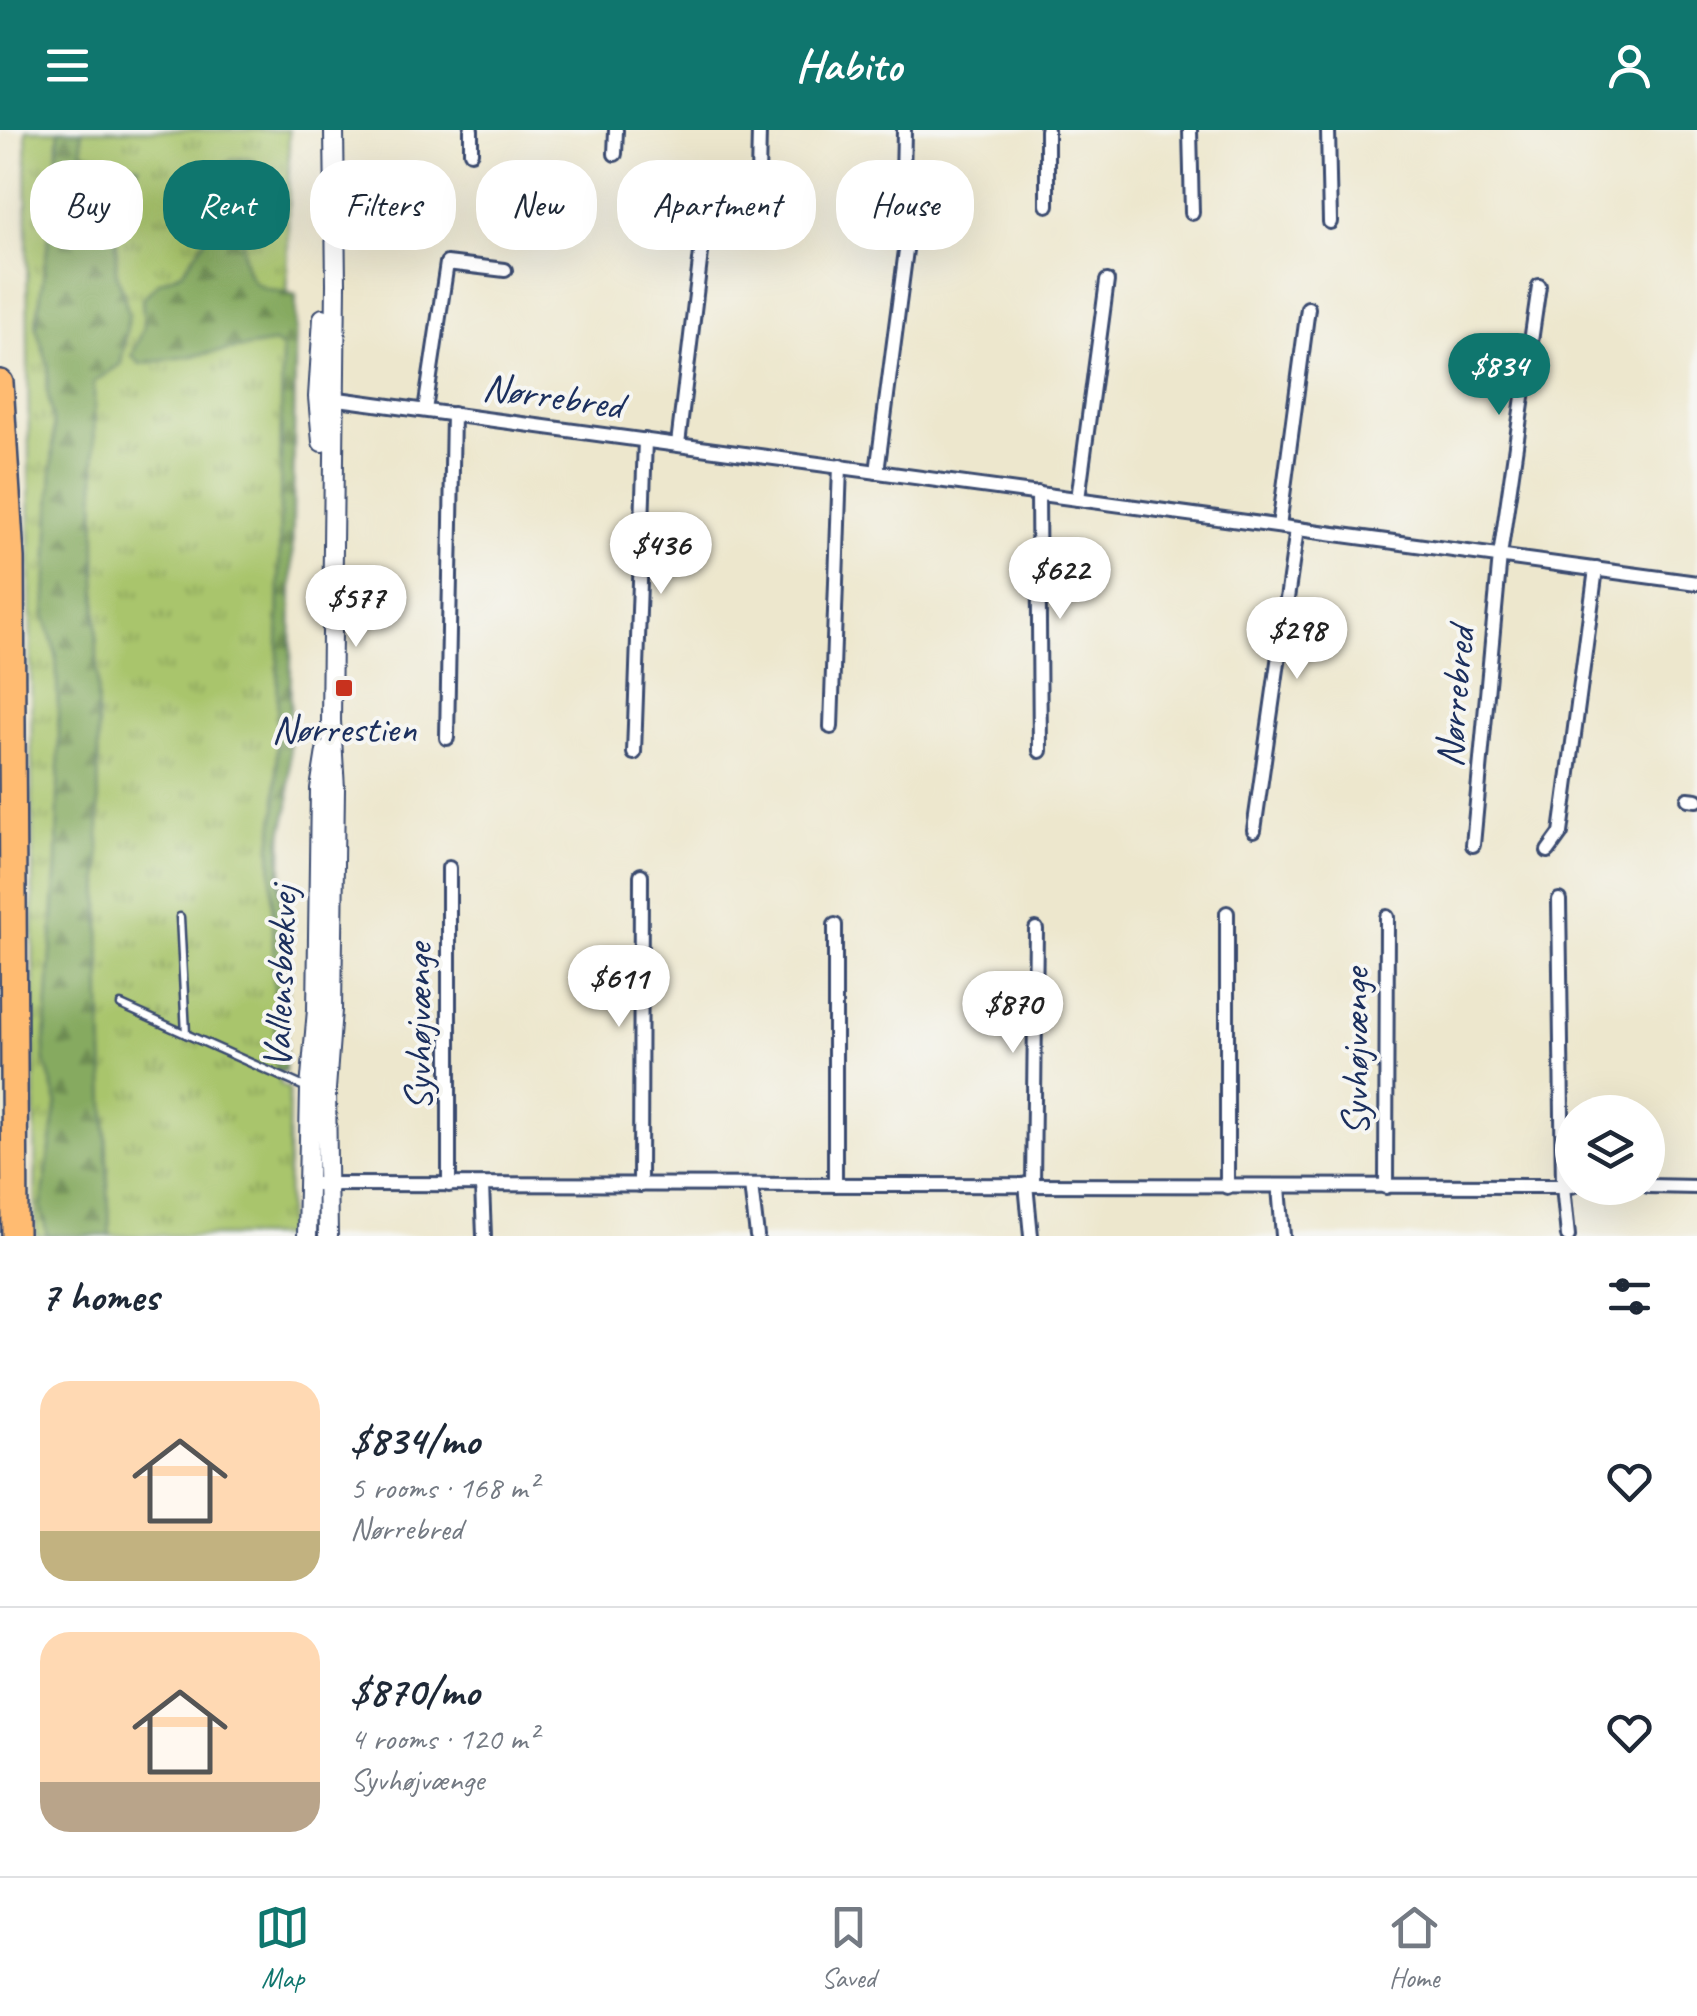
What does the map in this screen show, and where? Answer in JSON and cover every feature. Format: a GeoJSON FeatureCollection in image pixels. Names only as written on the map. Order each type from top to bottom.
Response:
{"type":"FeatureCollection","features":[{"type":"Feature","properties":{"kind":"highway"},"geometry":{"type":"LineString","coordinates":[[0,382],[12,558],[15,1236]]}},
{"type":"Feature","properties":{"kind":"street","name":"Vallensbækvej"},"geometry":{"type":"LineString","coordinates":[[328,1236],[326,1089],[332,1010],[335,788],[331,721],[333,579],[325,398],[335,208],[334,130]]}},
{"type":"Feature","properties":{"kind":"street"},"geometry":{"type":"LineString","coordinates":[[471,130],[471,152]]}},
{"type":"Feature","properties":{"kind":"street"},"geometry":{"type":"LineString","coordinates":[[616,130],[616,154]]}},
{"type":"Feature","properties":{"kind":"street"},"geometry":{"type":"LineString","coordinates":[[758,160],[759,130]]}},
{"type":"Feature","properties":{"kind":"street"},"geometry":{"type":"LineString","coordinates":[[904,130],[904,160]]}},
{"type":"Feature","properties":{"kind":"street"},"geometry":{"type":"LineString","coordinates":[[1047,205],[1048,130]]}},
{"type":"Feature","properties":{"kind":"street"},"geometry":{"type":"LineString","coordinates":[[1190,130],[1192,213]]}},
{"type":"Feature","properties":{"kind":"street"},"geometry":{"type":"LineString","coordinates":[[1328,130],[1330,222]]}},
{"type":"Feature","properties":{"kind":"street","name":"Nørrebred"},"geometry":{"type":"LineString","coordinates":[[678,444],[701,250]]}},
{"type":"Feature","properties":{"kind":"street"},"geometry":{"type":"LineString","coordinates":[[877,472],[906,250]]}},
{"type":"Feature","properties":{"kind":"street","name":"Nørrebred"},"geometry":{"type":"LineString","coordinates":[[425,410],[446,264],[504,270]]}},
{"type":"Feature","properties":{"kind":"street"},"geometry":{"type":"LineString","coordinates":[[1078,499],[1107,280]]}},
{"type":"Feature","properties":{"kind":"street","name":"Nørrebred"},"geometry":{"type":"LineString","coordinates":[[1473,845],[1500,556],[1540,286]]}},
{"type":"Feature","properties":{"kind":"street"},"geometry":{"type":"LineString","coordinates":[[1280,526],[1308,308]]}},
{"type":"Feature","properties":{"kind":"street","name":"Nørrebred"},"geometry":{"type":"LineString","coordinates":[[325,398],[1697,583]]}},
{"type":"Feature","properties":{"kind":"street","name":"Nørrebred"},"geometry":{"type":"LineString","coordinates":[[447,738],[452,414]]}},
{"type":"Feature","properties":{"kind":"street","name":"Nørrebred"},"geometry":{"type":"LineString","coordinates":[[634,753],[645,440]]}},
{"type":"Feature","properties":{"kind":"street"},"geometry":{"type":"LineString","coordinates":[[831,727],[840,466]]}},
{"type":"Feature","properties":{"kind":"street"},"geometry":{"type":"LineString","coordinates":[[1038,494],[1040,751]]}},
{"type":"Feature","properties":{"kind":"street"},"geometry":{"type":"LineString","coordinates":[[1254,830],[1297,528]]}},
{"type":"Feature","properties":{"kind":"street"},"geometry":{"type":"LineString","coordinates":[[1548,851],[1560,833],[1596,569]]}},
{"type":"Feature","properties":{"kind":"street","name":"Vallensbækvej"},"geometry":{"type":"LineString","coordinates":[[307,1236],[320,788],[331,721]]}},
{"type":"Feature","properties":{"kind":"street","name":"Syvhøjvænge"},"geometry":{"type":"LineString","coordinates":[[449,868],[449,1185]]}},
{"type":"Feature","properties":{"kind":"street"},"geometry":{"type":"LineString","coordinates":[[640,1185],[641,875]]}},
{"type":"Feature","properties":{"kind":"street"},"geometry":{"type":"LineString","coordinates":[[1558,900],[1565,1095]]}},
{"type":"Feature","properties":{"kind":"street"},"geometry":{"type":"LineString","coordinates":[[1227,913],[1227,1187]]}},
{"type":"Feature","properties":{"kind":"street","name":"Syvhøjvænge"},"geometry":{"type":"LineString","coordinates":[[1386,1187],[1387,917]]}},
{"type":"Feature","properties":{"kind":"street"},"geometry":{"type":"LineString","coordinates":[[835,925],[835,1186]]}},
{"type":"Feature","properties":{"kind":"street"},"geometry":{"type":"LineString","coordinates":[[1031,1236],[1036,929]]}},
{"type":"Feature","properties":{"kind":"street","name":"Syvhøjvænge"},"geometry":{"type":"LineString","coordinates":[[308,1184],[1555,1186]]}},
{"type":"Feature","properties":{"kind":"street"},"geometry":{"type":"LineString","coordinates":[[482,1185],[484,1236]]}},
{"type":"Feature","properties":{"kind":"street"},"geometry":{"type":"LineString","coordinates":[[751,1185],[757,1236]]}},
{"type":"Feature","properties":{"kind":"street"},"geometry":{"type":"LineString","coordinates":[[1665,1186],[1697,1187]]}},
{"type":"Feature","properties":{"kind":"street"},"geometry":{"type":"LineString","coordinates":[[1279,1187],[1283,1236]]}},
{"type":"Feature","properties":{"kind":"street"},"geometry":{"type":"LineString","coordinates":[[1568,1205],[1568,1236]]}},
{"type":"Feature","properties":{"kind":"lane"},"geometry":{"type":"LineString","coordinates":[[180,917],[186,1034]]}},
{"type":"Feature","properties":{"kind":"lane"},"geometry":{"type":"LineString","coordinates":[[121,1005],[310,1089]]}},
{"type":"Feature","properties":{"kind":"green space"},"geometry":{"type":"Polygon","coordinates":[[[26,130],[289,130],[289,160],[163,160],[163,250],[288,250],[280,1084],[289,1089],[287,1236],[36,1236],[26,130]]]}},
{"type":"Feature","properties":{"kind":"green space"},"geometry":{"type":"Polygon","coordinates":[[[59,130],[82,130],[82,152],[115,160],[56,160],[59,130]]]}},
{"type":"Feature","properties":{"kind":"green space"},"geometry":{"type":"Polygon","coordinates":[[[47,250],[116,250],[116,270],[129,314],[121,364],[94,382],[101,1001],[110,1236],[47,1236],[41,1208],[57,1102],[44,1058],[57,862],[59,735],[56,654],[45,618],[54,427],[47,390],[48,365],[36,327],[47,250]]]}},
{"type":"Feature","properties":{"kind":"green space"},"geometry":{"type":"Polygon","coordinates":[[[198,250],[243,250],[246,267],[260,286],[296,295],[289,805],[281,839],[280,888],[288,955],[285,1072],[276,1068],[271,846],[276,807],[282,349],[275,343],[140,364],[132,356],[144,327],[142,299],[159,282],[182,272],[198,250]]]}},
{"type":"Feature","properties":{"kind":"place","name":"Nørrestien"},"geometry":{"type":"Point","coordinates":[344,688]}}]}
